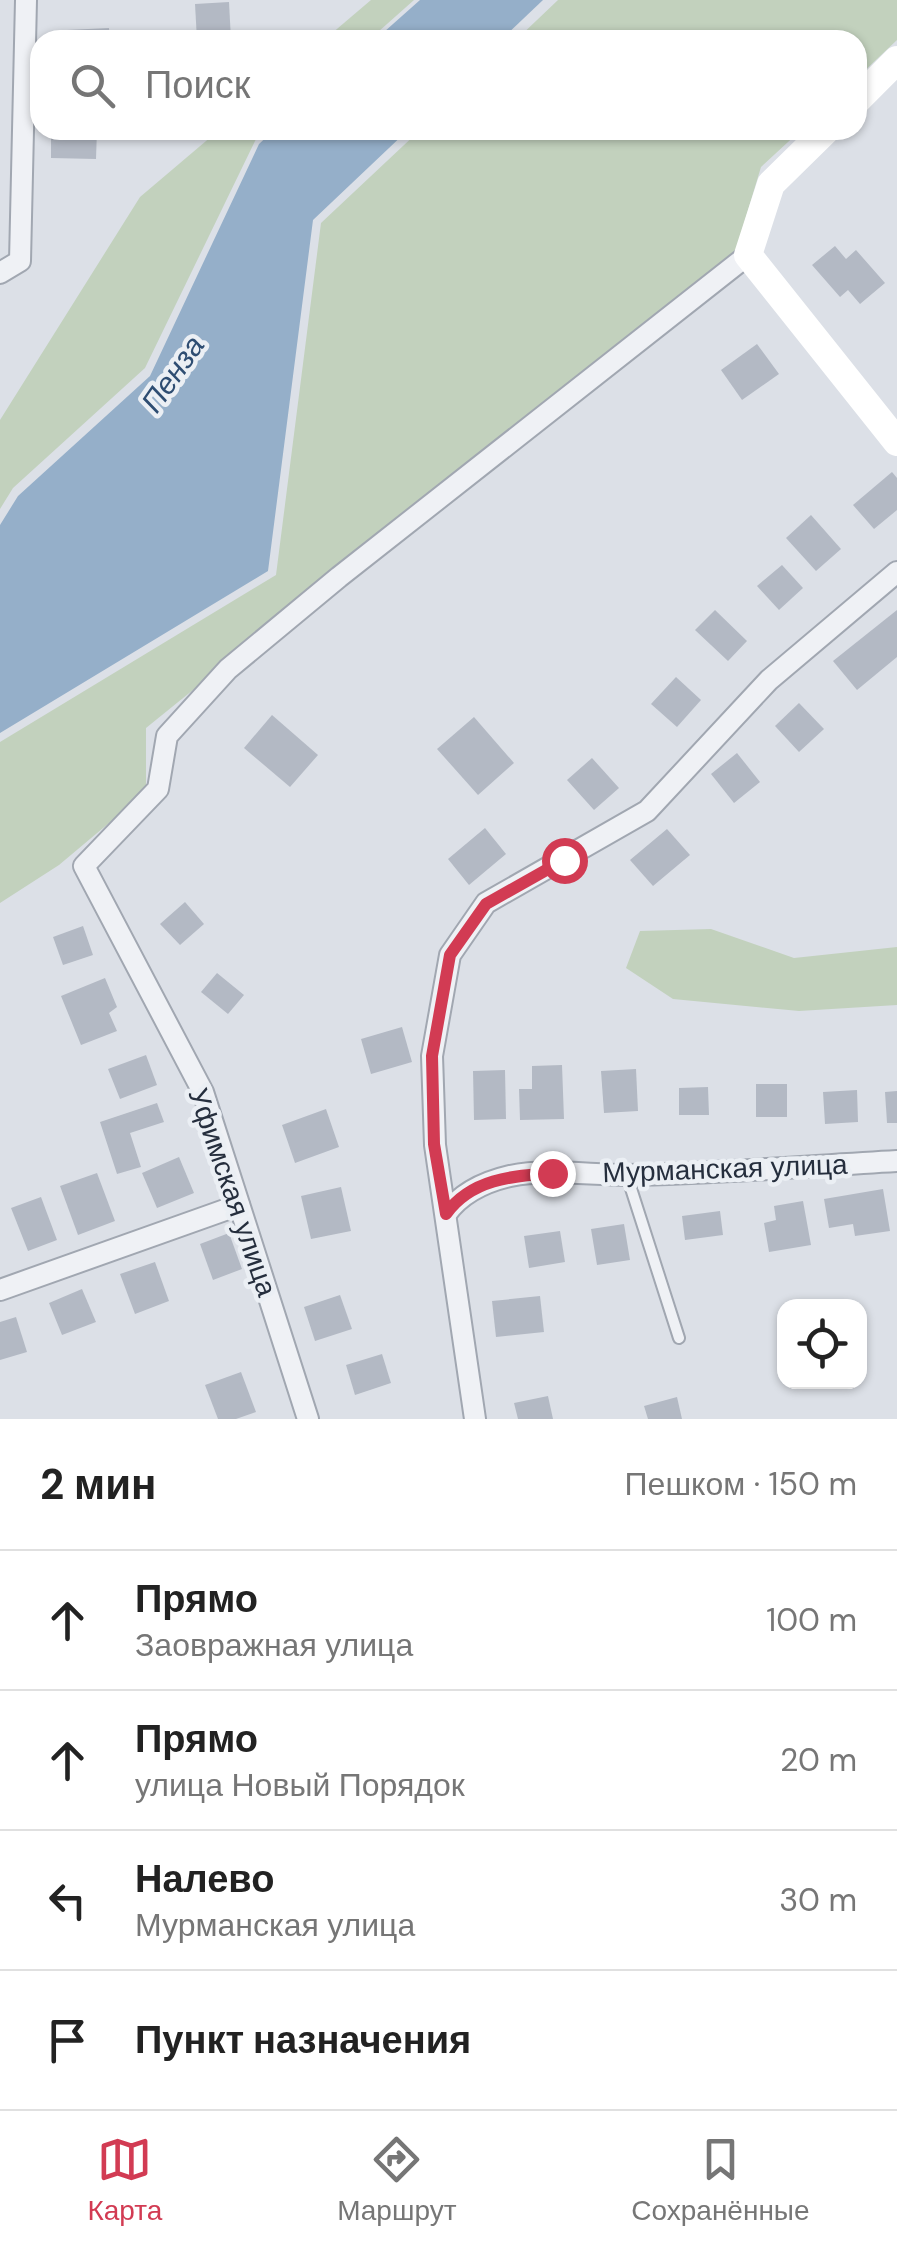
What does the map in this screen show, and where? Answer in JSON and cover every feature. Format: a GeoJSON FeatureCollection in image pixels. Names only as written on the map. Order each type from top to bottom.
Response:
{"type":"FeatureCollection","features":[{"type":"Feature","properties":{"kind":"street"},"geometry":{"type":"LineString","coordinates":[[0,273],[20,261],[26,0]]}},
{"type":"Feature","properties":{"kind":"street"},"geometry":{"type":"LineString","coordinates":[[867,90],[897,60]]}},
{"type":"Feature","properties":{"kind":"street"},"geometry":{"type":"LineString","coordinates":[[816,140],[771,184],[748,255],[897,442]]}},
{"type":"Feature","properties":{"kind":"street","name":"Уфимская улица"},"geometry":{"type":"LineString","coordinates":[[308,1419],[203,1092],[84,866],[158,789],[167,736],[228,669],[748,255]]}},
{"type":"Feature","properties":{"kind":"street"},"geometry":{"type":"LineString","coordinates":[[475,1419],[434,1144],[432,1056],[450,955],[486,904],[647,812],[769,680],[897,572]]}},
{"type":"Feature","properties":{"kind":"street","name":"Мурманская улица"},"geometry":{"type":"LineString","coordinates":[[446,1214],[456,1200],[475,1188],[512,1176],[626,1175],[897,1161]]}},
{"type":"Feature","properties":{"kind":"street"},"geometry":{"type":"LineString","coordinates":[[0,1290],[239,1206]]}},
{"type":"Feature","properties":{"kind":"lane"},"geometry":{"type":"LineString","coordinates":[[626,1175],[679,1338]]}},
{"type":"Feature","properties":{"kind":"green space"},"geometry":{"type":"Polygon","coordinates":[[[371,0],[414,0],[380,30],[336,30],[371,0]]]}},
{"type":"Feature","properties":{"kind":"green space"},"geometry":{"type":"Polygon","coordinates":[[[558,0],[897,0],[897,40],[867,68],[867,30],[526,30],[558,0]]]}},
{"type":"Feature","properties":{"kind":"green space"},"geometry":{"type":"Polygon","coordinates":[[[207,140],[256,140],[145,368],[13,488],[0,509],[0,420],[140,197],[207,140]]]}},
{"type":"Feature","properties":{"kind":"green space"},"geometry":{"type":"Polygon","coordinates":[[[409,140],[790,140],[761,167],[736,250],[146,728],[146,792],[59,865],[0,903],[0,742],[276,575],[321,223],[409,140]]]}},
{"type":"Feature","properties":{"kind":"green space"},"geometry":{"type":"Polygon","coordinates":[[[711,929],[794,958],[897,947],[897,1005],[799,1011],[673,999],[626,968],[640,931],[711,929]]]}},
{"type":"Feature","properties":{"kind":"water"},"geometry":{"type":"Polygon","coordinates":[[[420,0],[543,0],[512,30],[386,30],[420,0]]]}},
{"type":"Feature","properties":{"kind":"water","name":"Пенза"},"geometry":{"type":"Polygon","coordinates":[[[263,140],[397,140],[313,220],[268,571],[0,733],[0,525],[18,496],[150,376],[263,140]]]}},
{"type":"Feature","properties":{"kind":"building"},"geometry":{"type":"Polygon","coordinates":[[[229,2],[230,30],[196,30],[195,4],[229,2]]]}},
{"type":"Feature","properties":{"kind":"building"},"geometry":{"type":"Polygon","coordinates":[[[51,140],[97,140],[96,159],[51,158],[51,140]]]}},
{"type":"Feature","properties":{"kind":"building"},"geometry":{"type":"Polygon","coordinates":[[[835,246],[846,259],[856,250],[885,283],[860,304],[848,290],[840,297],[812,265],[835,246]]]}},
{"type":"Feature","properties":{"kind":"building"},"geometry":{"type":"Polygon","coordinates":[[[757,344],[779,374],[742,400],[721,370],[757,344]]]}},
{"type":"Feature","properties":{"kind":"building"},"geometry":{"type":"Polygon","coordinates":[[[892,472],[897,478],[897,510],[874,529],[853,505],[892,472]]]}},
{"type":"Feature","properties":{"kind":"building"},"geometry":{"type":"Polygon","coordinates":[[[811,515],[841,549],[816,571],[786,538],[811,515]]]}},
{"type":"Feature","properties":{"kind":"building"},"geometry":{"type":"Polygon","coordinates":[[[782,565],[803,588],[779,610],[757,586],[782,565]]]}},
{"type":"Feature","properties":{"kind":"building"},"geometry":{"type":"Polygon","coordinates":[[[715,610],[747,641],[728,661],[695,630],[715,610]]]}},
{"type":"Feature","properties":{"kind":"building"},"geometry":{"type":"Polygon","coordinates":[[[897,610],[897,657],[857,690],[833,661],[897,610]]]}},
{"type":"Feature","properties":{"kind":"building"},"geometry":{"type":"Polygon","coordinates":[[[676,677],[701,700],[677,727],[651,704],[676,677]]]}},
{"type":"Feature","properties":{"kind":"building"},"geometry":{"type":"Polygon","coordinates":[[[799,703],[824,729],[799,752],[775,726],[799,703]]]}},
{"type":"Feature","properties":{"kind":"building"},"geometry":{"type":"Polygon","coordinates":[[[272,715],[318,755],[290,787],[244,748],[272,715]]]}},
{"type":"Feature","properties":{"kind":"building"},"geometry":{"type":"Polygon","coordinates":[[[474,717],[514,763],[478,795],[437,749],[474,717]]]}},
{"type":"Feature","properties":{"kind":"building"},"geometry":{"type":"Polygon","coordinates":[[[737,753],[760,782],[734,803],[711,774],[737,753]]]}},
{"type":"Feature","properties":{"kind":"building"},"geometry":{"type":"Polygon","coordinates":[[[592,758],[619,788],[594,810],[567,780],[592,758]]]}},
{"type":"Feature","properties":{"kind":"building"},"geometry":{"type":"Polygon","coordinates":[[[485,828],[506,854],[469,885],[448,859],[485,828]]]}},
{"type":"Feature","properties":{"kind":"building"},"geometry":{"type":"Polygon","coordinates":[[[667,829],[690,855],[653,886],[630,860],[667,829]]]}},
{"type":"Feature","properties":{"kind":"building"},"geometry":{"type":"Polygon","coordinates":[[[185,902],[204,924],[180,945],[160,924],[185,902]]]}},
{"type":"Feature","properties":{"kind":"building"},"geometry":{"type":"Polygon","coordinates":[[[83,926],[93,955],[63,965],[53,937],[83,926]]]}},
{"type":"Feature","properties":{"kind":"building"},"geometry":{"type":"Polygon","coordinates":[[[217,973],[244,995],[228,1014],[201,992],[217,973]]]}},
{"type":"Feature","properties":{"kind":"building"},"geometry":{"type":"Polygon","coordinates":[[[105,978],[117,1007],[109,1013],[117,1031],[81,1045],[61,996],[105,978]]]}},
{"type":"Feature","properties":{"kind":"building"},"geometry":{"type":"Polygon","coordinates":[[[402,1027],[412,1062],[371,1074],[361,1039],[402,1027]]]}},
{"type":"Feature","properties":{"kind":"building"},"geometry":{"type":"Polygon","coordinates":[[[146,1055],[157,1085],[120,1099],[108,1069],[146,1055]]]}},
{"type":"Feature","properties":{"kind":"building"},"geometry":{"type":"Polygon","coordinates":[[[562,1065],[564,1119],[520,1120],[519,1089],[532,1089],[532,1066],[562,1065]]]}},
{"type":"Feature","properties":{"kind":"building"},"geometry":{"type":"Polygon","coordinates":[[[636,1069],[638,1111],[604,1113],[601,1071],[636,1069]]]}},
{"type":"Feature","properties":{"kind":"building"},"geometry":{"type":"Polygon","coordinates":[[[505,1070],[506,1119],[474,1120],[473,1071],[505,1070]]]}},
{"type":"Feature","properties":{"kind":"building"},"geometry":{"type":"Polygon","coordinates":[[[756,1084],[787,1084],[787,1117],[756,1117],[756,1084]]]}},
{"type":"Feature","properties":{"kind":"building"},"geometry":{"type":"Polygon","coordinates":[[[708,1087],[709,1115],[679,1115],[679,1088],[708,1087]]]}},
{"type":"Feature","properties":{"kind":"building"},"geometry":{"type":"Polygon","coordinates":[[[857,1090],[858,1122],[825,1124],[823,1092],[857,1090]]]}},
{"type":"Feature","properties":{"kind":"building"},"geometry":{"type":"Polygon","coordinates":[[[897,1091],[897,1123],[887,1123],[885,1092],[897,1091]]]}},
{"type":"Feature","properties":{"kind":"building"},"geometry":{"type":"Polygon","coordinates":[[[157,1103],[164,1122],[130,1133],[141,1167],[117,1174],[100,1122],[157,1103]]]}},
{"type":"Feature","properties":{"kind":"building"},"geometry":{"type":"Polygon","coordinates":[[[326,1109],[339,1147],[295,1163],[282,1125],[326,1109]]]}},
{"type":"Feature","properties":{"kind":"building"},"geometry":{"type":"Polygon","coordinates":[[[179,1157],[194,1193],[157,1208],[142,1173],[179,1157]]]}},
{"type":"Feature","properties":{"kind":"building"},"geometry":{"type":"Polygon","coordinates":[[[97,1173],[115,1221],[78,1235],[60,1186],[97,1173]]]}},
{"type":"Feature","properties":{"kind":"building"},"geometry":{"type":"Polygon","coordinates":[[[341,1187],[351,1231],[311,1239],[301,1196],[341,1187]]]}},
{"type":"Feature","properties":{"kind":"building"},"geometry":{"type":"Polygon","coordinates":[[[883,1189],[890,1231],[855,1236],[853,1224],[829,1228],[824,1199],[883,1189]]]}},
{"type":"Feature","properties":{"kind":"building"},"geometry":{"type":"Polygon","coordinates":[[[41,1197],[57,1240],[28,1251],[11,1208],[41,1197]]]}},
{"type":"Feature","properties":{"kind":"building"},"geometry":{"type":"Polygon","coordinates":[[[803,1201],[811,1245],[769,1252],[764,1223],[776,1220],[774,1206],[803,1201]]]}},
{"type":"Feature","properties":{"kind":"building"},"geometry":{"type":"Polygon","coordinates":[[[720,1211],[723,1235],[685,1240],[682,1216],[720,1211]]]}},
{"type":"Feature","properties":{"kind":"building"},"geometry":{"type":"Polygon","coordinates":[[[624,1224],[630,1260],[597,1265],[591,1229],[624,1224]]]}},
{"type":"Feature","properties":{"kind":"building"},"geometry":{"type":"Polygon","coordinates":[[[560,1231],[565,1262],[529,1268],[524,1236],[560,1231]]]}},
{"type":"Feature","properties":{"kind":"building"},"geometry":{"type":"Polygon","coordinates":[[[229,1233],[242,1269],[213,1280],[200,1244],[229,1233]]]}},
{"type":"Feature","properties":{"kind":"building"},"geometry":{"type":"Polygon","coordinates":[[[155,1262],[169,1301],[135,1314],[120,1274],[155,1262]]]}},
{"type":"Feature","properties":{"kind":"building"},"geometry":{"type":"Polygon","coordinates":[[[82,1289],[96,1322],[62,1335],[49,1303],[82,1289]]]}},
{"type":"Feature","properties":{"kind":"building"},"geometry":{"type":"Polygon","coordinates":[[[340,1295],[352,1329],[315,1341],[304,1307],[340,1295]]]}},
{"type":"Feature","properties":{"kind":"building"},"geometry":{"type":"Polygon","coordinates":[[[540,1296],[544,1332],[496,1337],[492,1301],[540,1296]]]}},
{"type":"Feature","properties":{"kind":"building"},"geometry":{"type":"Polygon","coordinates":[[[16,1317],[27,1352],[0,1360],[0,1322],[16,1317]]]}},
{"type":"Feature","properties":{"kind":"building"},"geometry":{"type":"Polygon","coordinates":[[[382,1354],[391,1383],[355,1395],[346,1365],[382,1354]]]}},
{"type":"Feature","properties":{"kind":"building"},"geometry":{"type":"Polygon","coordinates":[[[241,1372],[256,1412],[236,1419],[218,1419],[205,1385],[241,1372]]]}},
{"type":"Feature","properties":{"kind":"building"},"geometry":{"type":"Polygon","coordinates":[[[548,1396],[553,1419],[518,1419],[514,1403],[548,1396]]]}},
{"type":"Feature","properties":{"kind":"building"},"geometry":{"type":"Polygon","coordinates":[[[677,1397],[682,1419],[648,1419],[644,1406],[677,1397]]]}},
{"type":"Feature","properties":{"kind":"route"},"geometry":{"type":"LineString","coordinates":[[552,1173],[512,1176],[475,1188],[456,1200],[446,1214],[434,1144],[432,1056],[450,955],[486,904],[564,860]]}}]}
